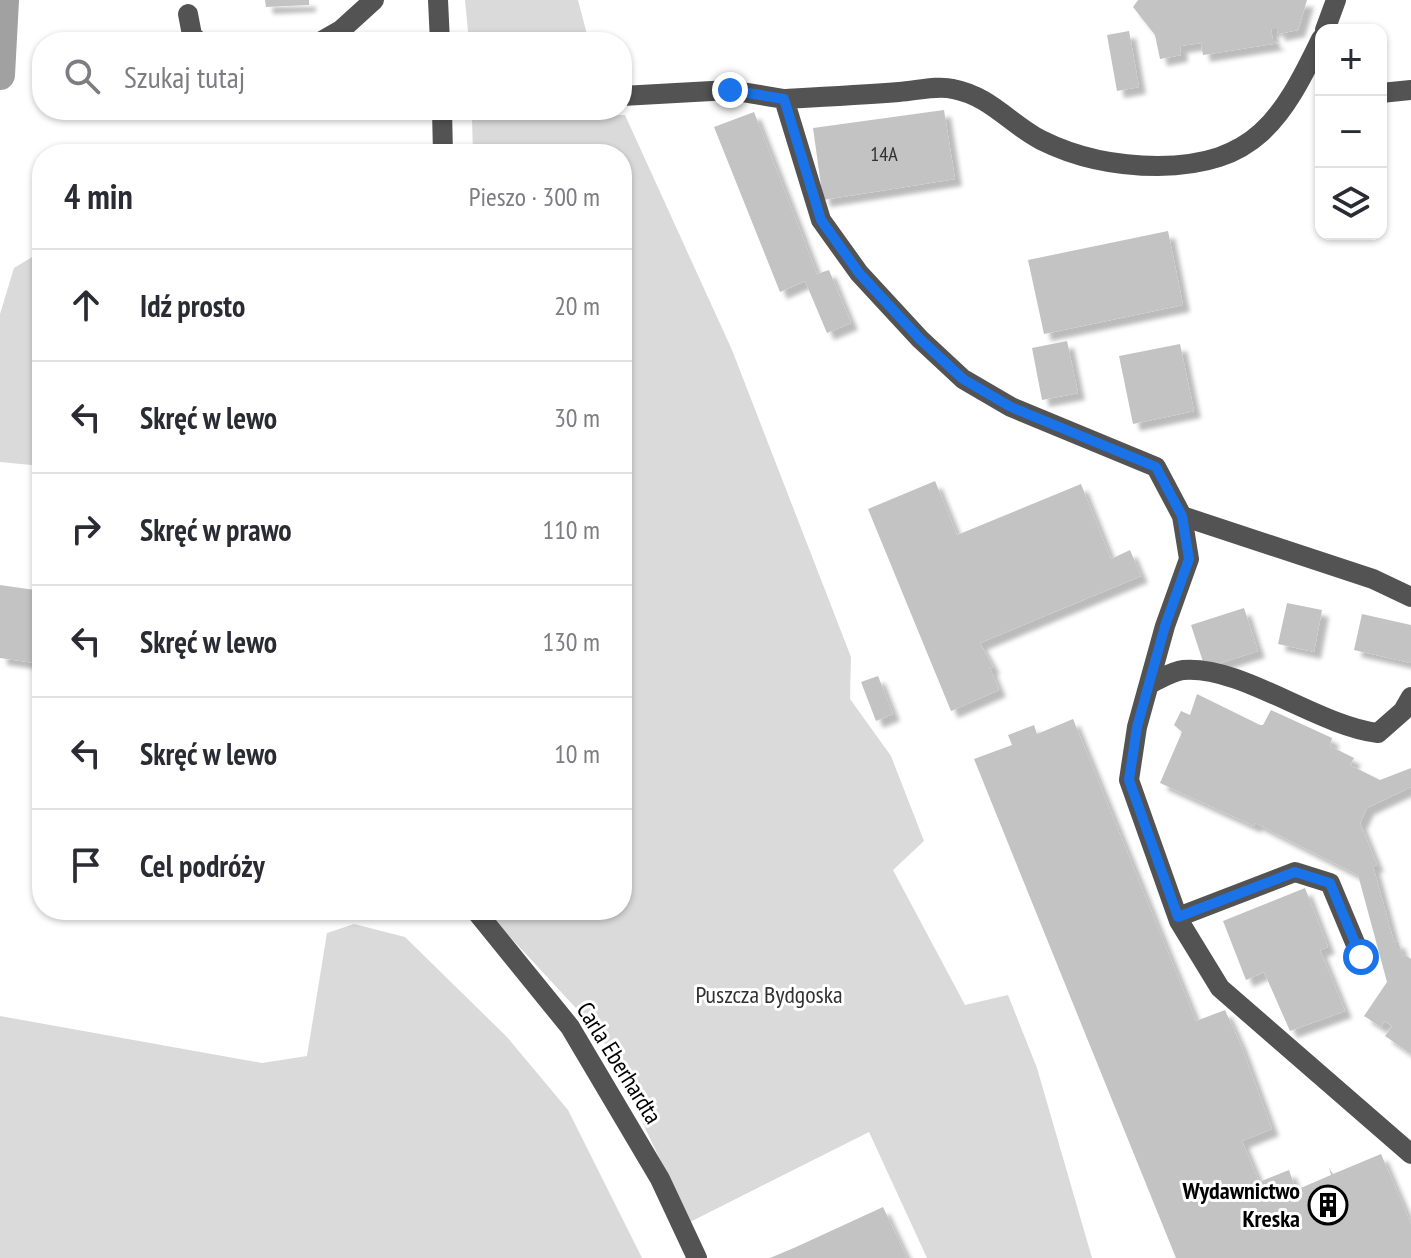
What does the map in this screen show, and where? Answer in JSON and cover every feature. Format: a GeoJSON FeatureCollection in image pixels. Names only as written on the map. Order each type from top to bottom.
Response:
{"type":"FeatureCollection","features":[{"type":"Feature","properties":{"kind":"street"},"geometry":{"type":"LineString","coordinates":[[338,32],[374,0]]}},
{"type":"Feature","properties":{"kind":"street"},"geometry":{"type":"LineString","coordinates":[[438,0],[440,32]]}},
{"type":"Feature","properties":{"kind":"street"},"geometry":{"type":"LineString","coordinates":[[1327,24],[1336,0]]}},
{"type":"Feature","properties":{"kind":"street"},"geometry":{"type":"LineString","coordinates":[[188,14],[191,32]]}},
{"type":"Feature","properties":{"kind":"street"},"geometry":{"type":"LineString","coordinates":[[632,95],[730,90],[784,99],[951,88],[992,103],[1037,138],[1075,156],[1128,166],[1194,165],[1231,154],[1260,134],[1292,98],[1315,51]]}},
{"type":"Feature","properties":{"kind":"street"},"geometry":{"type":"LineString","coordinates":[[1387,92],[1411,90]]}},
{"type":"Feature","properties":{"kind":"street"},"geometry":{"type":"LineString","coordinates":[[784,99],[821,220],[859,273],[920,339],[963,379],[1011,407],[1156,467],[1182,516],[1189,559],[1137,727],[1129,780],[1178,917],[1220,988],[1411,1154]]}},
{"type":"Feature","properties":{"kind":"street"},"geometry":{"type":"LineString","coordinates":[[442,120],[443,144]]}},
{"type":"Feature","properties":{"kind":"street"},"geometry":{"type":"LineString","coordinates":[[1182,516],[1373,579],[1411,597]]}},
{"type":"Feature","properties":{"kind":"street"},"geometry":{"type":"LineString","coordinates":[[1149,684],[1181,670],[1210,672],[1288,700],[1352,730],[1378,733],[1403,711],[1411,697]]}},
{"type":"Feature","properties":{"kind":"street"},"geometry":{"type":"LineString","coordinates":[[1178,917],[1295,872],[1315,876],[1330,883],[1361,957]]}},
{"type":"Feature","properties":{"kind":"street","name":"Carla Eberhardta"},"geometry":{"type":"LineString","coordinates":[[483,920],[570,1027],[660,1179],[697,1258]]}},
{"type":"Feature","properties":{"kind":"green space"},"geometry":{"type":"Polygon","coordinates":[[[465,0],[578,0],[586,32],[468,32],[465,0]]]}},
{"type":"Feature","properties":{"kind":"green space","name":"Puszcza Bydgoska"},"geometry":{"type":"Polygon","coordinates":[[[472,120],[627,120],[732,350],[851,657],[850,699],[891,756],[924,841],[893,870],[965,1005],[1008,995],[1037,1068],[1092,1258],[927,1258],[869,1132],[690,1222],[600,1034],[494,920],[632,920],[632,144],[473,144],[472,120]]]}},
{"type":"Feature","properties":{"kind":"green space"},"geometry":{"type":"Polygon","coordinates":[[[32,257],[32,465],[0,462],[0,314],[14,268],[32,257]]]}},
{"type":"Feature","properties":{"kind":"green space"},"geometry":{"type":"Polygon","coordinates":[[[354,924],[405,937],[507,1037],[568,1110],[642,1258],[0,1258],[0,1016],[262,1063],[307,1056],[327,933],[354,924]]]}},
{"type":"Feature","properties":{"kind":"building"},"geometry":{"type":"Polygon","coordinates":[[[265,0],[309,0],[309,5],[266,7],[265,0]]]}},
{"type":"Feature","properties":{"kind":"building"},"geometry":{"type":"Polygon","coordinates":[[[1138,0],[1307,0],[1298,30],[1278,34],[1277,29],[1271,29],[1273,41],[1279,43],[1203,55],[1201,43],[1180,46],[1181,55],[1160,59],[1155,35],[1133,7],[1138,0]]]}},
{"type":"Feature","properties":{"kind":"building"},"geometry":{"type":"Polygon","coordinates":[[[1129,31],[1139,87],[1117,91],[1107,35],[1129,31]]]}},
{"type":"Feature","properties":{"kind":"building"},"geometry":{"type":"Polygon","coordinates":[[[944,110],[955,179],[823,200],[813,128],[944,110]]]}},
{"type":"Feature","properties":{"kind":"building"},"geometry":{"type":"Polygon","coordinates":[[[754,112],[817,274],[829,270],[851,323],[827,333],[805,281],[780,292],[714,127],[754,112]]]}},
{"type":"Feature","properties":{"kind":"building"},"geometry":{"type":"Polygon","coordinates":[[[1168,231],[1183,305],[1044,334],[1028,260],[1168,231]]]}},
{"type":"Feature","properties":{"kind":"building"},"geometry":{"type":"Polygon","coordinates":[[[1067,341],[1078,393],[1042,400],[1032,348],[1067,341]]]}},
{"type":"Feature","properties":{"kind":"building"},"geometry":{"type":"Polygon","coordinates":[[[1180,344],[1194,411],[1133,424],[1119,356],[1180,344]]]}},
{"type":"Feature","properties":{"kind":"building"},"geometry":{"type":"Polygon","coordinates":[[[935,481],[957,535],[1081,484],[1111,559],[1130,550],[1141,576],[980,643],[993,667],[990,668],[999,690],[951,711],[868,509],[935,481]]]}},
{"type":"Feature","properties":{"kind":"building"},"geometry":{"type":"Polygon","coordinates":[[[0,585],[32,590],[32,663],[0,658],[0,585]]]}},
{"type":"Feature","properties":{"kind":"building"},"geometry":{"type":"Polygon","coordinates":[[[1287,603],[1322,610],[1314,652],[1278,644],[1287,603]]]}},
{"type":"Feature","properties":{"kind":"building"},"geometry":{"type":"Polygon","coordinates":[[[1244,608],[1258,651],[1205,668],[1191,625],[1244,608]]]}},
{"type":"Feature","properties":{"kind":"building"},"geometry":{"type":"Polygon","coordinates":[[[1362,614],[1411,625],[1411,663],[1354,650],[1362,614]]]}},
{"type":"Feature","properties":{"kind":"building"},"geometry":{"type":"Polygon","coordinates":[[[878,676],[893,714],[876,721],[861,682],[878,676]]]}},
{"type":"Feature","properties":{"kind":"building"},"geometry":{"type":"Polygon","coordinates":[[[1197,694],[1260,725],[1263,725],[1271,710],[1332,738],[1330,746],[1354,758],[1350,765],[1380,780],[1411,768],[1411,787],[1367,808],[1360,823],[1377,865],[1373,866],[1394,942],[1398,941],[1403,957],[1405,955],[1411,959],[1411,1054],[1385,1036],[1392,1026],[1385,1021],[1381,1027],[1364,1016],[1387,982],[1358,875],[1255,823],[1254,826],[1160,783],[1182,732],[1174,725],[1181,711],[1190,715],[1197,694]]]}},
{"type":"Feature","properties":{"kind":"building"},"geometry":{"type":"Polygon","coordinates":[[[1073,719],[1196,1021],[1225,1010],[1240,1043],[1272,1129],[1242,1141],[1259,1182],[1289,1170],[1296,1190],[1331,1175],[1329,1168],[1333,1174],[1381,1154],[1411,1224],[1411,1258],[1176,1258],[974,759],[1012,745],[1008,735],[1034,725],[1037,734],[1073,719]]]}},
{"type":"Feature","properties":{"kind":"building"},"geometry":{"type":"Polygon","coordinates":[[[1305,888],[1328,947],[1320,950],[1345,1011],[1290,1031],[1264,972],[1246,980],[1223,921],[1305,888]]]}},
{"type":"Feature","properties":{"kind":"building"},"geometry":{"type":"Polygon","coordinates":[[[883,1207],[907,1258],[770,1258],[796,1247],[883,1207]]]}},
{"type":"Feature","properties":{"kind":"waterway"},"geometry":{"type":"LineString","coordinates":[[0,75],[4,0]]}},
{"type":"Feature","properties":{"kind":"place","name":"Wydawnictwo Kreska"},"geometry":{"type":"Point","coordinates":[1328,1205]}},
{"type":"Feature","properties":{"kind":"route"},"geometry":{"type":"LineString","coordinates":[[730,90],[784,99],[821,220],[859,273],[920,339],[963,379],[1011,407],[1156,467],[1182,516],[1189,559],[1165,626],[1137,727],[1129,780],[1178,917],[1295,872],[1315,876],[1330,883],[1361,957]]}}]}
